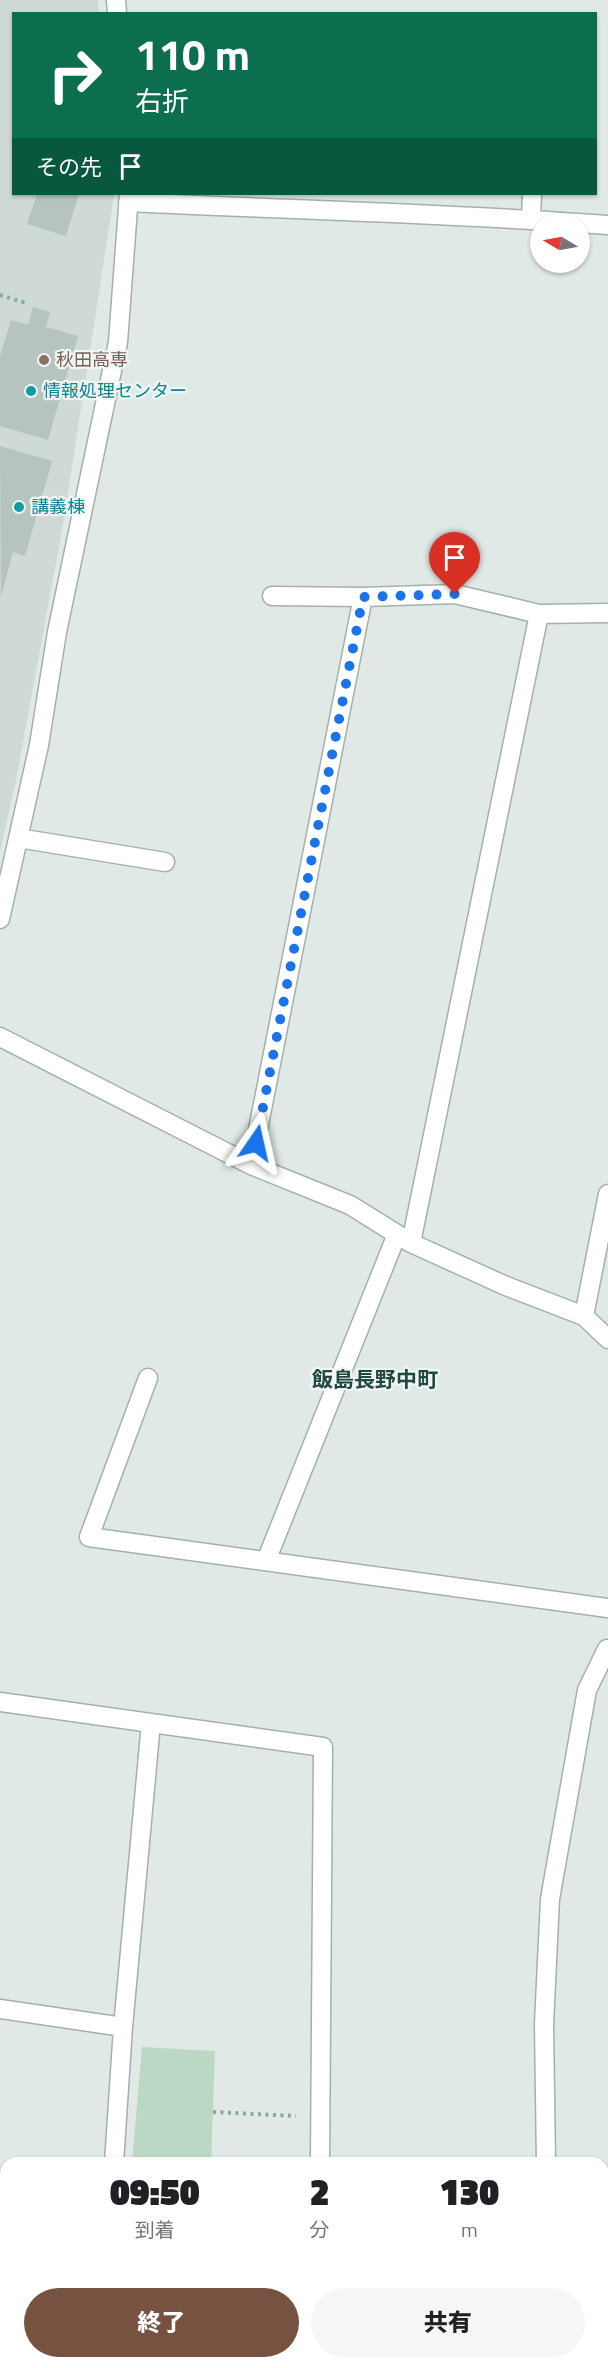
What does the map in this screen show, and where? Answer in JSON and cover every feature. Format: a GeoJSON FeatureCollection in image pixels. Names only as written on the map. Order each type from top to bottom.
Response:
{"type":"FeatureCollection","features":[{"type":"Feature","properties":{"kind":"street"},"geometry":{"type":"LineString","coordinates":[[531,213],[532,195]]}},
{"type":"Feature","properties":{"kind":"street"},"geometry":{"type":"LineString","coordinates":[[0,919],[39,745],[57,632],[118,342],[128,198],[530,219]]}},
{"type":"Feature","properties":{"kind":"street"},"geometry":{"type":"LineString","coordinates":[[590,224],[608,225]]}},
{"type":"Feature","properties":{"kind":"street"},"geometry":{"type":"LineString","coordinates":[[272,596],[363,597],[455,594],[539,614],[608,613]]}},
{"type":"Feature","properties":{"kind":"street"},"geometry":{"type":"LineString","coordinates":[[251,1166],[363,597]]}},
{"type":"Feature","properties":{"kind":"street"},"geometry":{"type":"LineString","coordinates":[[267,1561],[404,1238],[539,614]]}},
{"type":"Feature","properties":{"kind":"street"},"geometry":{"type":"LineString","coordinates":[[18,838],[165,862]]}},
{"type":"Feature","properties":{"kind":"street"},"geometry":{"type":"LineString","coordinates":[[0,1037],[251,1166],[350,1205],[404,1238],[506,1286],[584,1316],[608,1339]]}},
{"type":"Feature","properties":{"kind":"street"},"geometry":{"type":"LineString","coordinates":[[584,1316],[608,1194]]}},
{"type":"Feature","properties":{"kind":"street"},"geometry":{"type":"LineString","coordinates":[[148,1378],[89,1537],[608,1608]]}},
{"type":"Feature","properties":{"kind":"street"},"geometry":{"type":"LineString","coordinates":[[546,2157],[544,2024],[550,1899],[587,1690],[607,1649]]}},
{"type":"Feature","properties":{"kind":"street"},"geometry":{"type":"LineString","coordinates":[[0,1702],[323,1747],[320,2157]]}},
{"type":"Feature","properties":{"kind":"street"},"geometry":{"type":"LineString","coordinates":[[114,2157],[123,2027],[151,1723]]}},
{"type":"Feature","properties":{"kind":"street"},"geometry":{"type":"LineString","coordinates":[[0,2009],[123,2027]]}},
{"type":"Feature","properties":{"kind":"path"},"geometry":{"type":"LineString","coordinates":[[0,295],[26,303]]}},
{"type":"Feature","properties":{"kind":"path"},"geometry":{"type":"LineString","coordinates":[[213,2112],[320,2117]]}},
{"type":"Feature","properties":{"kind":"shaded area","name":"秋田高専"},"geometry":{"type":"Polygon","coordinates":[[[0,0],[98,0],[99,12],[12,12],[12,195],[114,195],[63,525],[16,780],[0,852],[0,0]]]}},
{"type":"Feature","properties":{"kind":"green space"},"geometry":{"type":"Polygon","coordinates":[[[142,2047],[215,2051],[211,2157],[133,2157],[142,2047]]]}},
{"type":"Feature","properties":{"kind":"building"},"geometry":{"type":"Polygon","coordinates":[[[37,195],[79,195],[66,236],[27,224],[37,195]]]}},
{"type":"Feature","properties":{"kind":"building","name":"情報処理センター"},"geometry":{"type":"Polygon","coordinates":[[[33,307],[50,312],[46,327],[78,336],[48,440],[0,426],[0,356],[11,320],[28,325],[33,307]]]}},
{"type":"Feature","properties":{"kind":"building","name":"講義棟"},"geometry":{"type":"Polygon","coordinates":[[[0,446],[52,461],[25,556],[13,552],[1,597],[0,446]]]}},
{"type":"Feature","properties":{"kind":"place","name":"秋田高専"},"geometry":{"type":"Point","coordinates":[44,360]}},
{"type":"Feature","properties":{"kind":"place","name":"情報処理センター"},"geometry":{"type":"Point","coordinates":[31,391]}},
{"type":"Feature","properties":{"kind":"place","name":"講義棟"},"geometry":{"type":"Point","coordinates":[19,507]}},
{"type":"Feature","properties":{"kind":"district","name":"飯島長野中町"},"geometry":{"type":"Point","coordinates":[375,1380]}},
{"type":"Feature","properties":{"kind":"route"},"geometry":{"type":"LineString","coordinates":[[256,1143],[363,597],[455,594]]}}]}
